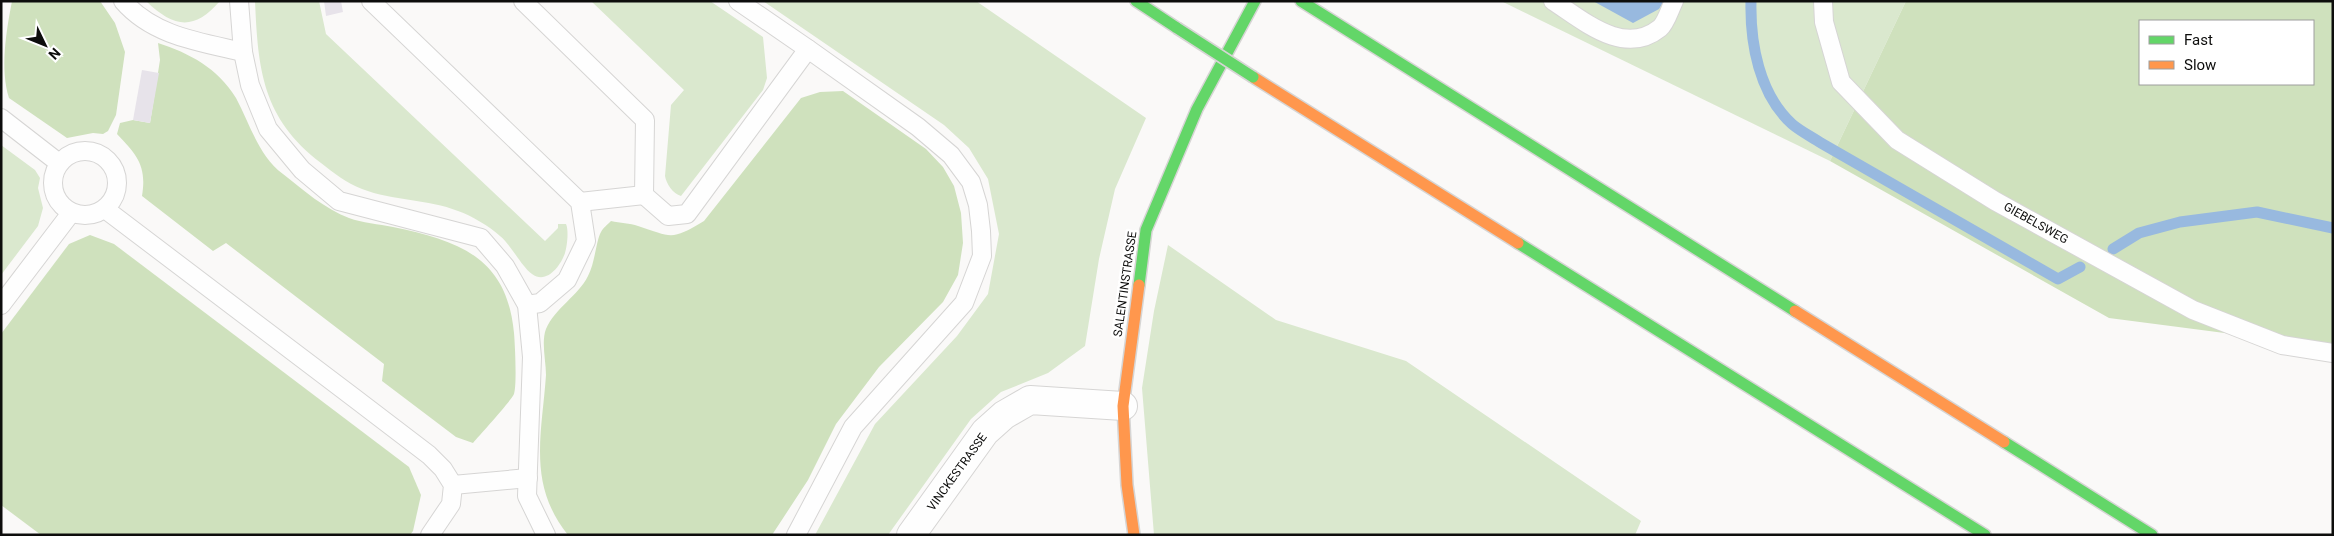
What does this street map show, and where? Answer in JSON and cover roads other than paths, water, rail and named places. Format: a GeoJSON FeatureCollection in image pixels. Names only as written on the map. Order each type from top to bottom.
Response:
{"type":"FeatureCollection","features":[{"type":"Feature","properties":{"kind":"main road"},"geometry":{"type":"LineString","coordinates":[[1136,1],[1985,535]]}},
{"type":"Feature","properties":{"kind":"main road","name":"SALENTINSTRASSE"},"geometry":{"type":"LineString","coordinates":[[1134,535],[1127,485],[1123,406],[1146,230],[1197,109],[1255,1]]}},
{"type":"Feature","properties":{"kind":"main road"},"geometry":{"type":"LineString","coordinates":[[1301,1],[2152,535]]}},
{"type":"Feature","properties":{"kind":"street","name":"VINCKESTRASSE"},"geometry":{"type":"LineString","coordinates":[[911,535],[985,432],[1004,415],[1030,400],[1123,406]]}},
{"type":"Feature","properties":{"kind":"lane"},"geometry":{"type":"LineString","coordinates":[[123,1],[162,31],[182,38],[243,52]]}},
{"type":"Feature","properties":{"kind":"lane"},"geometry":{"type":"LineString","coordinates":[[239,1],[243,52],[250,84],[268,129],[302,170],[339,200],[481,238],[506,266],[527,305],[532,357],[527,496],[546,535]]}},
{"type":"Feature","properties":{"kind":"lane"},"geometry":{"type":"LineString","coordinates":[[371,1],[580,202],[586,242],[567,280],[540,304],[527,305]]}},
{"type":"Feature","properties":{"kind":"lane"},"geometry":{"type":"LineString","coordinates":[[523,1],[645,120],[644,195]]}},
{"type":"Feature","properties":{"kind":"lane"},"geometry":{"type":"LineString","coordinates":[[738,1],[918,127],[951,155],[971,182],[978,205],[982,256],[964,303],[853,427],[796,535]]}},
{"type":"Feature","properties":{"kind":"lane"},"geometry":{"type":"LineString","coordinates":[[1553,1],[1609,36],[1638,40],[1661,28],[1674,1]]}},
{"type":"Feature","properties":{"kind":"lane","name":"GIEBELSWEG"},"geometry":{"type":"LineString","coordinates":[[1823,1],[1824,22],[1841,82],[1897,140],[1995,201],[2193,310],[2282,345],[2333,353]]}},
{"type":"Feature","properties":{"kind":"lane"},"geometry":{"type":"LineString","coordinates":[[580,202],[644,195],[668,216],[687,214],[808,49]]}},
{"type":"Feature","properties":{"kind":"lane"},"geometry":{"type":"LineString","coordinates":[[1,118],[59,163]]}},
{"type":"Feature","properties":{"kind":"lane"},"geometry":{"type":"LineString","coordinates":[[81,151],[97,153],[105,158],[115,171],[117,179],[115,195],[105,209],[89,216],[71,213],[58,202],[52,187],[53,178],[59,163],[73,153],[81,151]]}},
{"type":"Feature","properties":{"kind":"lane"},"geometry":{"type":"LineString","coordinates":[[105,209],[429,455],[443,469],[452,484],[451,504],[430,535]]}},
{"type":"Feature","properties":{"kind":"lane"},"geometry":{"type":"LineString","coordinates":[[1,305],[71,213]]}},
{"type":"Feature","properties":{"kind":"lane"},"geometry":{"type":"LineString","coordinates":[[452,484],[528,478]]}},
{"type":"Feature","properties":{"kind":"water"},"geometry":{"type":"Polygon","coordinates":[[[1593,1],[1664,1],[1659,9],[1633,23],[1593,1]]]}},
{"type":"Feature","properties":{"kind":"waterway"},"geometry":{"type":"LineString","coordinates":[[1751,1],[1752,34],[1764,83],[1781,112],[1795,127],[2058,279],[2080,267]]}},
{"type":"Feature","properties":{"kind":"waterway"},"geometry":{"type":"LineString","coordinates":[[2113,249],[2139,233],[2180,222],[2257,212],[2333,228]]}}]}
